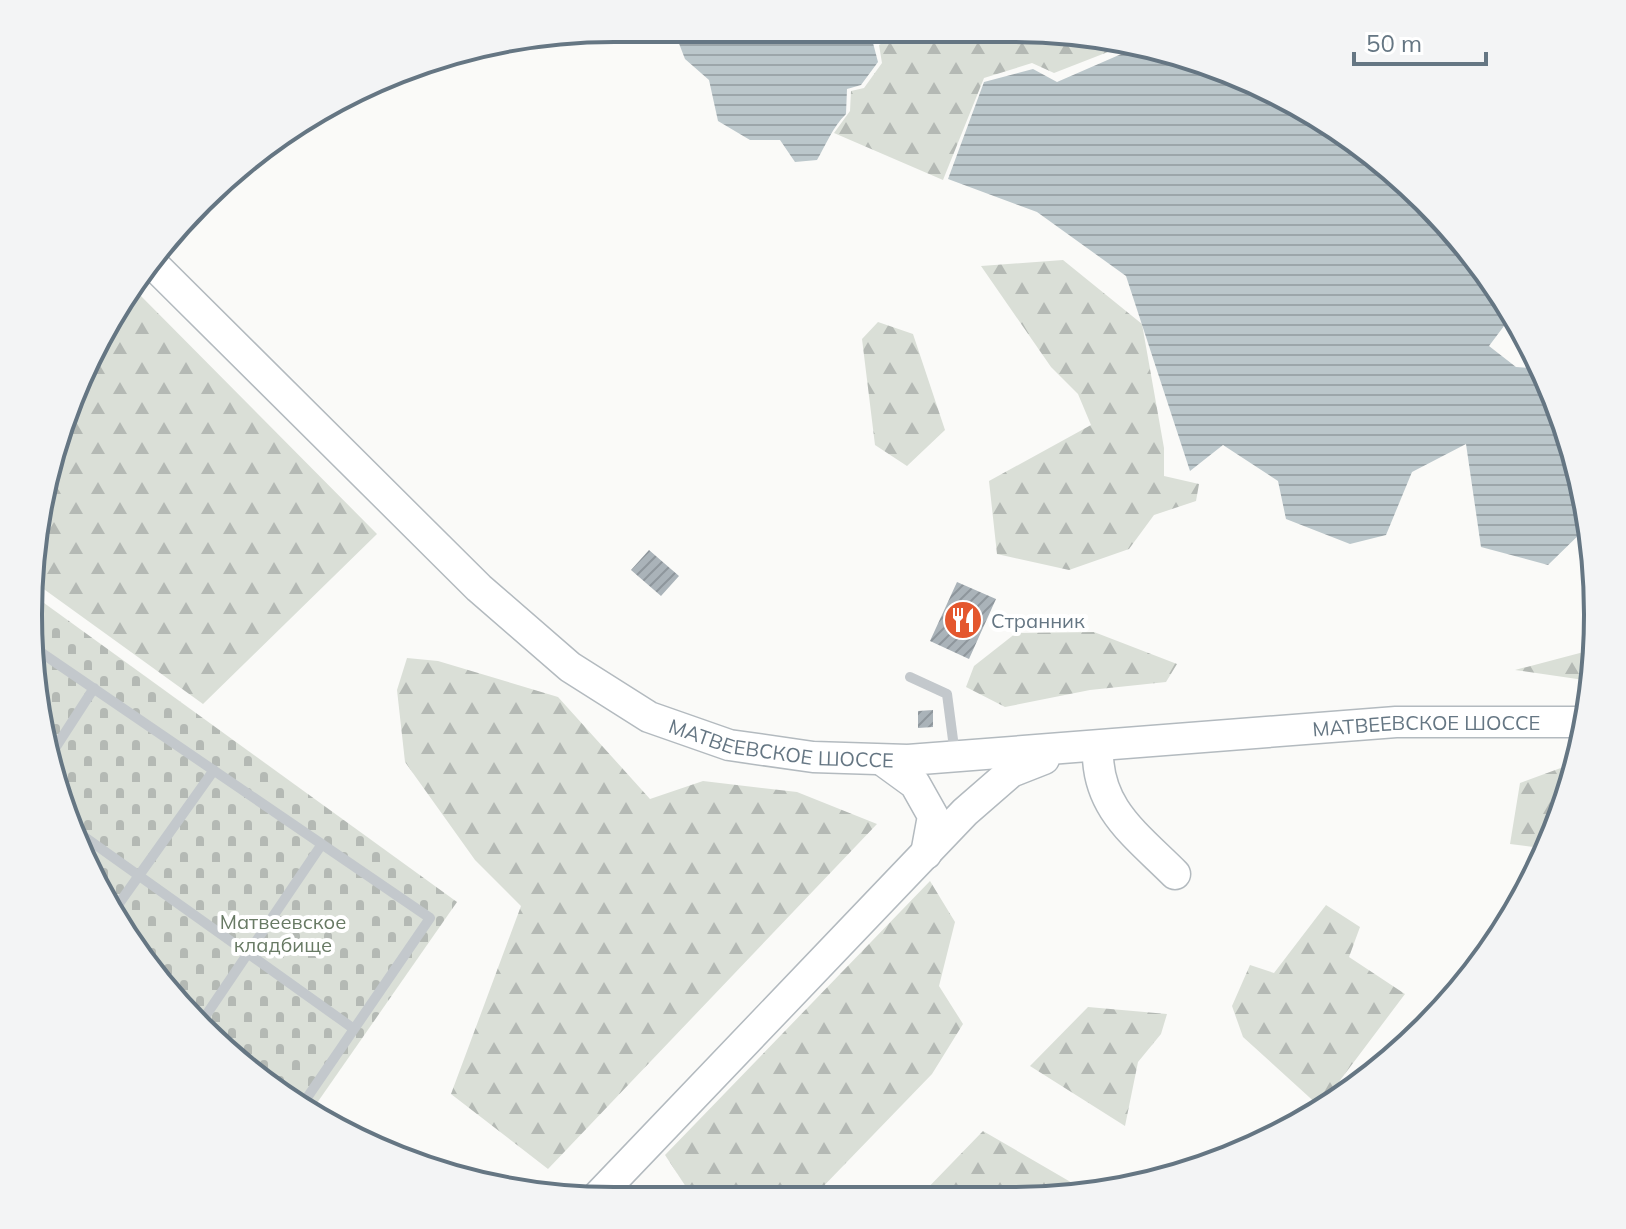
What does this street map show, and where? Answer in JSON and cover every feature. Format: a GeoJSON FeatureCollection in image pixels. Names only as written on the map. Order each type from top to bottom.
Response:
{"type":"FeatureCollection","features":[{"type":"Feature","properties":{"kind":"main road","name":"МАТВЕЕВСКОЕ ШОССЕ"},"geometry":{"type":"LineString","coordinates":[[158,269],[479,588],[570,667],[649,717],[729,745],[813,757],[882,760],[1396,722],[1574,722]]}},
{"type":"Feature","properties":{"kind":"main road"},"geometry":{"type":"LineString","coordinates":[[607,1187],[926,854],[1011,772],[1085,747],[1105,797],[1131,831],[1175,874]]}},
{"type":"Feature","properties":{"kind":"main road"},"geometry":{"type":"LineString","coordinates":[[882,760],[915,784],[933,816],[926,854]]}},
{"type":"Feature","properties":{"kind":"lane"},"geometry":{"type":"LineString","coordinates":[[43,654],[430,918],[307,1098]]}},
{"type":"Feature","properties":{"kind":"lane"},"geometry":{"type":"LineString","coordinates":[[910,677],[947,694],[955,757]]}},
{"type":"Feature","properties":{"kind":"lane"},"geometry":{"type":"LineString","coordinates":[[57,744],[94,688]]}},
{"type":"Feature","properties":{"kind":"lane"},"geometry":{"type":"LineString","coordinates":[[120,902],[214,770]]}},
{"type":"Feature","properties":{"kind":"lane"},"geometry":{"type":"LineString","coordinates":[[88,840],[354,1029]]}},
{"type":"Feature","properties":{"kind":"lane"},"geometry":{"type":"LineString","coordinates":[[206,1015],[322,844]]}},
{"type":"Feature","properties":{"kind":"green space"},"geometry":{"type":"Polygon","coordinates":[[[884,42],[1012,42],[1111,51],[1054,73],[1032,63],[984,78],[943,180],[834,133],[850,111],[851,91],[864,88],[882,63],[879,45],[884,42]]]}},
{"type":"Feature","properties":{"kind":"green space"},"geometry":{"type":"Polygon","coordinates":[[[1063,260],[1142,324],[1164,448],[1164,476],[1199,484],[1196,501],[1154,515],[1129,549],[1069,570],[997,554],[989,481],[1091,425],[1078,394],[1051,367],[981,266],[1063,260]]]}},
{"type":"Feature","properties":{"kind":"green space"},"geometry":{"type":"Polygon","coordinates":[[[139,294],[377,534],[203,704],[43,588],[53,503],[72,430],[101,361],[139,294]]]}},
{"type":"Feature","properties":{"kind":"green space"},"geometry":{"type":"Polygon","coordinates":[[[878,322],[913,334],[945,430],[907,466],[875,445],[862,339],[878,322]]]}},
{"type":"Feature","properties":{"kind":"green space","name":"Матвеевское кладбище"},"geometry":{"type":"Polygon","coordinates":[[[42,602],[457,902],[317,1103],[296,1091],[237,1045],[184,992],[138,933],[101,868],[72,799],[53,726],[43,652],[42,602]]]}},
{"type":"Feature","properties":{"kind":"green space"},"geometry":{"type":"Polygon","coordinates":[[[1094,632],[1177,664],[1166,682],[1090,690],[1005,707],[966,687],[974,666],[1016,633],[1094,632]]]}},
{"type":"Feature","properties":{"kind":"green space"},"geometry":{"type":"Polygon","coordinates":[[[1583,652],[1580,679],[1515,670],[1583,652]]]}},
{"type":"Feature","properties":{"kind":"green space"},"geometry":{"type":"Polygon","coordinates":[[[407,658],[438,661],[558,697],[650,799],[703,781],[797,792],[877,824],[548,1169],[451,1094],[521,906],[475,860],[405,762],[397,690],[407,658]]]}},
{"type":"Feature","properties":{"kind":"green space"},"geometry":{"type":"Polygon","coordinates":[[[1563,767],[1554,799],[1534,847],[1510,844],[1520,783],[1563,767]]]}},
{"type":"Feature","properties":{"kind":"green space"},"geometry":{"type":"Polygon","coordinates":[[[930,881],[955,922],[939,986],[963,1024],[932,1074],[823,1187],[686,1187],[665,1155],[930,881]]]}},
{"type":"Feature","properties":{"kind":"green space"},"geometry":{"type":"Polygon","coordinates":[[[1326,905],[1360,927],[1349,957],[1405,994],[1335,1088],[1313,1101],[1243,1037],[1232,1006],[1250,965],[1274,973],[1326,905]]]}},
{"type":"Feature","properties":{"kind":"green space"},"geometry":{"type":"Polygon","coordinates":[[[1088,1007],[1167,1014],[1161,1034],[1138,1062],[1125,1126],[1030,1066],[1088,1007]]]}},
{"type":"Feature","properties":{"kind":"green space"},"geometry":{"type":"Polygon","coordinates":[[[983,1131],[1073,1183],[1012,1187],[929,1187],[983,1131]]]}},
{"type":"Feature","properties":{"kind":"shaded area"},"geometry":{"type":"Polygon","coordinates":[[[678,42],[875,42],[878,62],[861,85],[847,89],[846,114],[833,130],[817,160],[795,162],[780,140],[750,140],[718,121],[709,80],[685,59],[678,42]]]}},
{"type":"Feature","properties":{"kind":"shaded area"},"geometry":{"type":"Polygon","coordinates":[[[1123,53],[1196,72],[1265,101],[1298,119],[1330,138],[1389,184],[1466,266],[1505,325],[1489,346],[1516,367],[1528,368],[1554,430],[1578,535],[1548,565],[1481,547],[1466,444],[1412,472],[1386,535],[1350,544],[1286,519],[1278,481],[1223,445],[1190,471],[1126,276],[1037,212],[948,179],[984,82],[1033,69],[1057,82],[1123,53]]]}},
{"type":"Feature","properties":{"kind":"building"},"geometry":{"type":"Polygon","coordinates":[[[649,550],[679,576],[661,596],[631,570],[649,550]]]}},
{"type":"Feature","properties":{"kind":"building","name":"Странник"},"geometry":{"type":"Polygon","coordinates":[[[957,582],[996,599],[969,659],[930,641],[957,582]]]}},
{"type":"Feature","properties":{"kind":"building"},"geometry":{"type":"Polygon","coordinates":[[[933,710],[933,727],[918,728],[918,711],[933,710]]]}},
{"type":"Feature","properties":{"kind":"place","name":"Странник"},"geometry":{"type":"Point","coordinates":[963,620]}}]}
